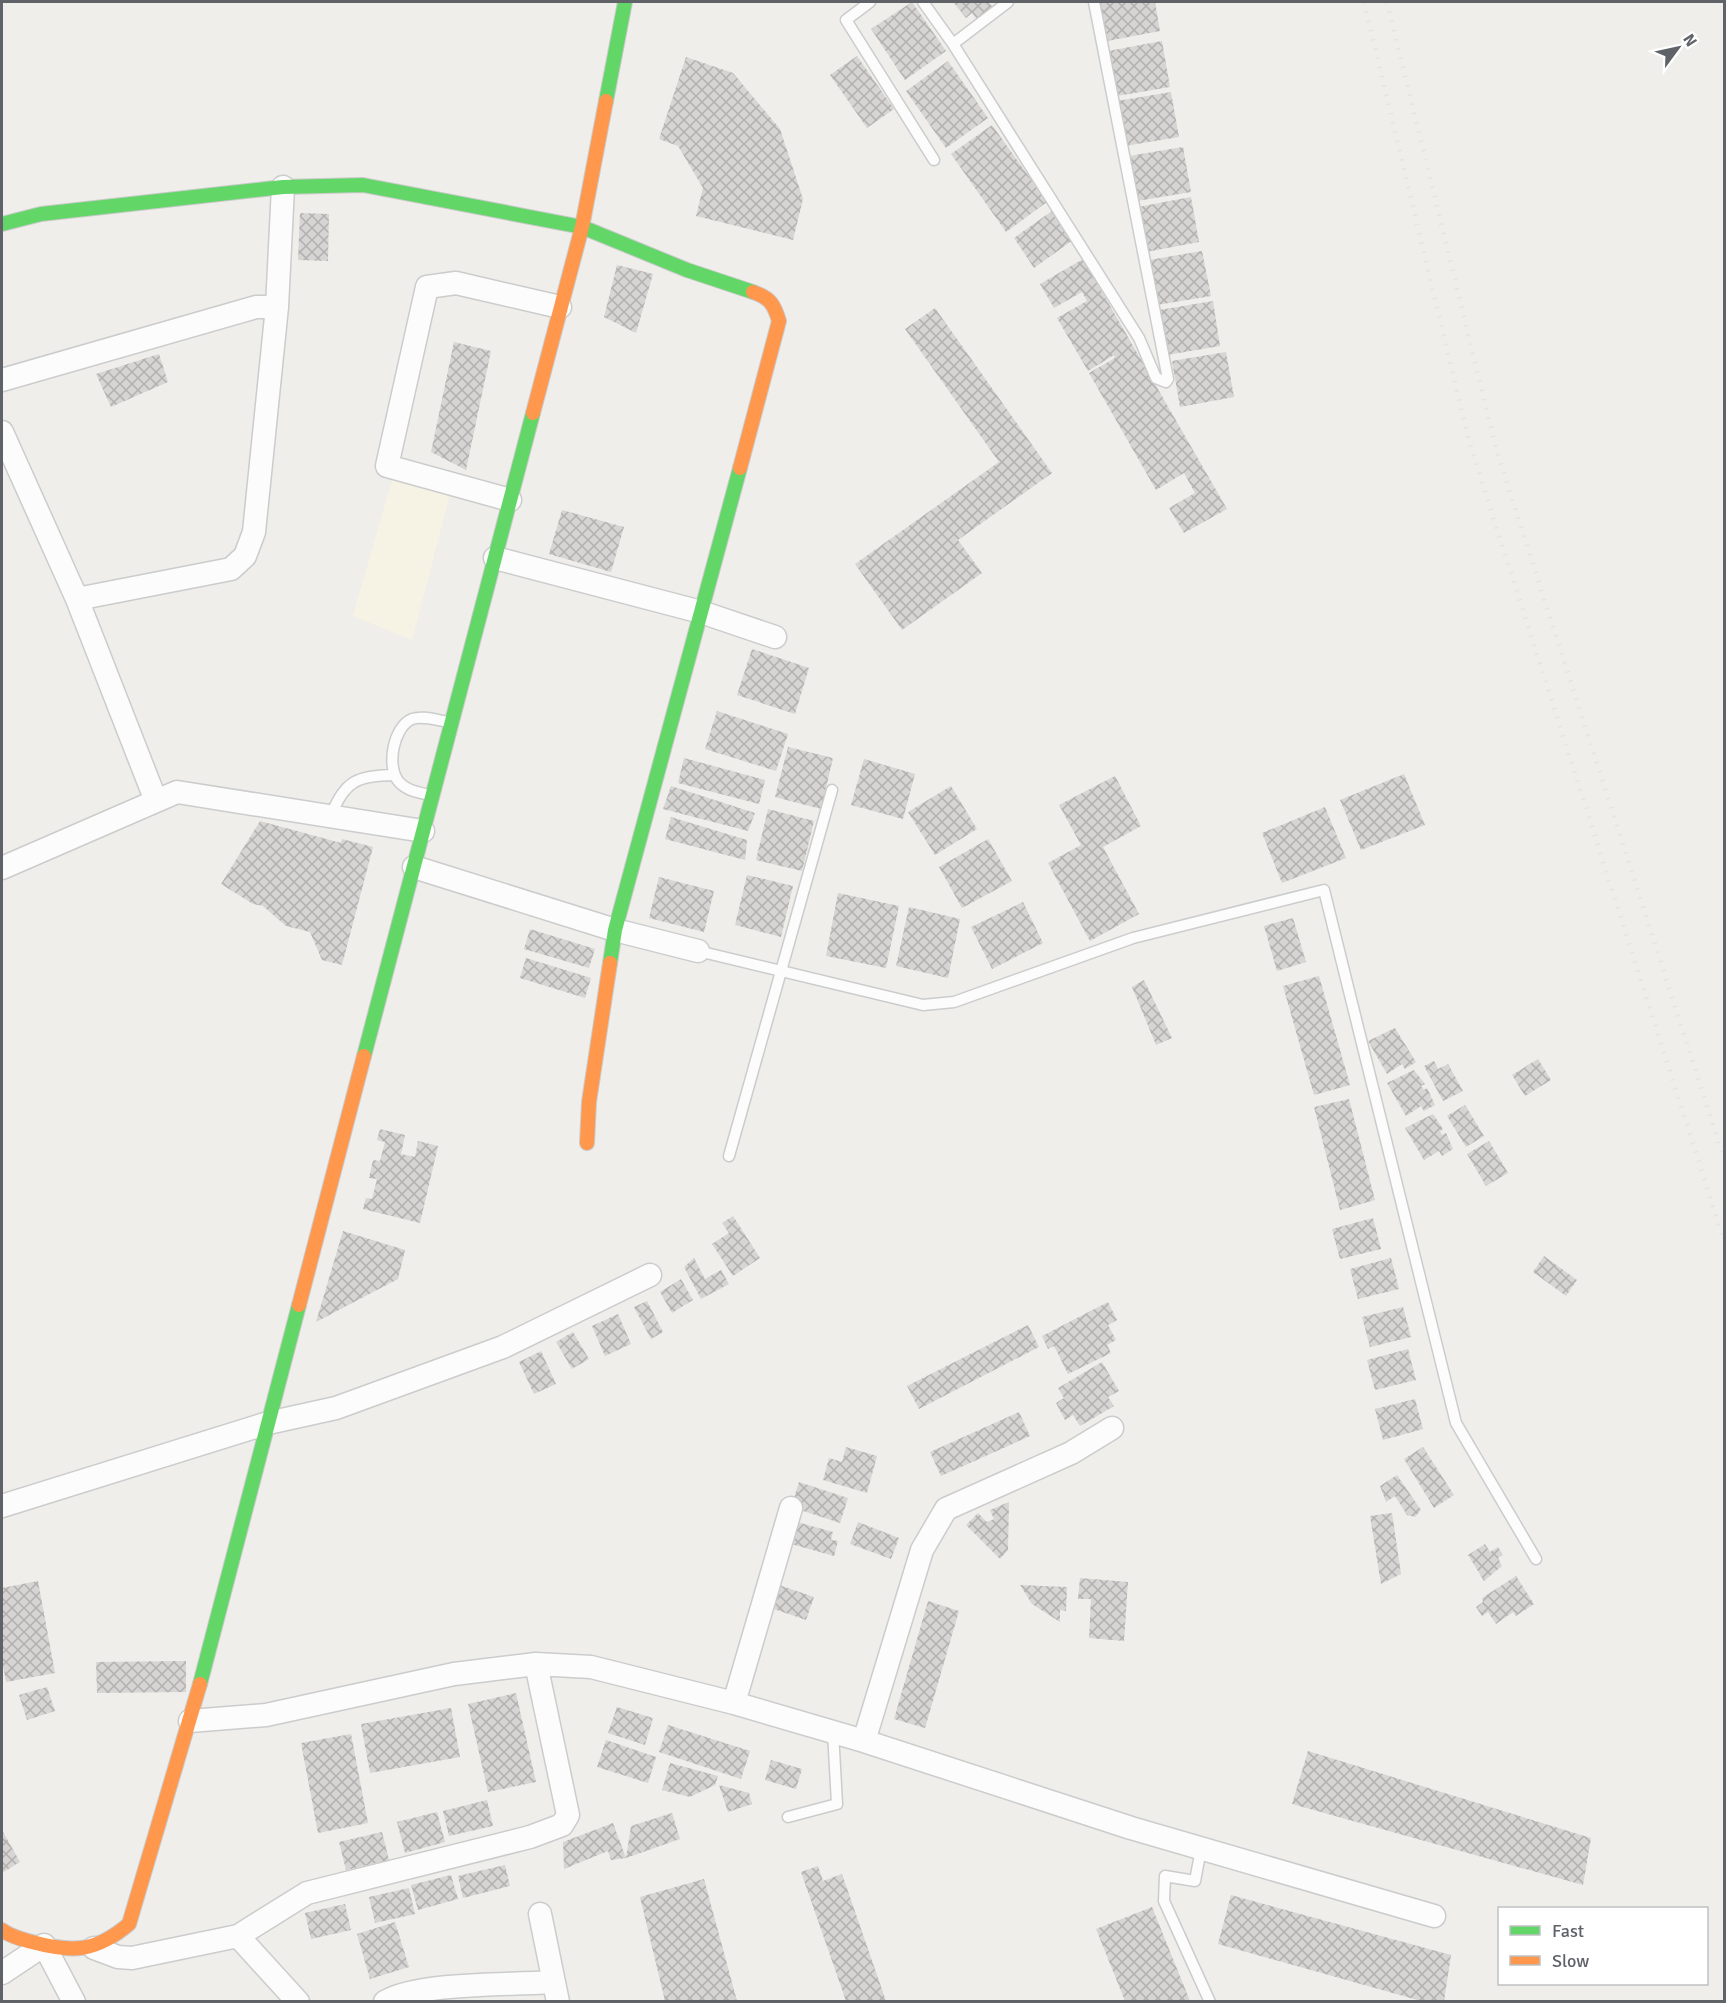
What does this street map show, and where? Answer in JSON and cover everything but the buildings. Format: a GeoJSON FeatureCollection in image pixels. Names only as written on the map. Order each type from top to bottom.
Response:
{"type":"FeatureCollection","features":[{"type":"Feature","properties":{"kind":"main road"},"geometry":{"type":"LineString","coordinates":[[2,1930],[8,1935],[76,1951],[94,1948],[116,1938],[129,1924],[190,1721],[582,227],[625,2]]}},
{"type":"Feature","properties":{"kind":"main road"},"geometry":{"type":"LineString","coordinates":[[2,224],[41,214],[283,187],[363,185],[582,227],[687,270],[766,297],[774,306],[779,321],[615,930],[589,1102],[587,1143]]}},
{"type":"Feature","properties":{"kind":"street"},"geometry":{"type":"LineString","coordinates":[[77,599],[231,569],[245,556],[254,532],[277,307],[283,187]]}},
{"type":"Feature","properties":{"kind":"street"},"geometry":{"type":"LineString","coordinates":[[510,500],[387,466],[427,286],[456,283],[560,308]]}},
{"type":"Feature","properties":{"kind":"street"},"geometry":{"type":"LineString","coordinates":[[2,380],[256,306],[277,307]]}},
{"type":"Feature","properties":{"kind":"street"},"geometry":{"type":"LineString","coordinates":[[2,432],[77,599],[156,801]]}},
{"type":"Feature","properties":{"kind":"street"},"geometry":{"type":"LineString","coordinates":[[495,558],[701,612],[775,637]]}},
{"type":"Feature","properties":{"kind":"street"},"geometry":{"type":"LineString","coordinates":[[2,868],[177,792],[423,831]]}},
{"type":"Feature","properties":{"kind":"street"},"geometry":{"type":"LineString","coordinates":[[414,867],[615,930],[698,951]]}},
{"type":"Feature","properties":{"kind":"street"},"geometry":{"type":"LineString","coordinates":[[2,1506],[268,1423],[336,1408],[503,1347],[650,1275]]}},
{"type":"Feature","properties":{"kind":"street"},"geometry":{"type":"LineString","coordinates":[[864,1741],[922,1550],[946,1509],[1071,1453],[1112,1428]]}},
{"type":"Feature","properties":{"kind":"street"},"geometry":{"type":"LineString","coordinates":[[735,1703],[791,1508]]}},
{"type":"Feature","properties":{"kind":"street"},"geometry":{"type":"LineString","coordinates":[[94,1948],[118,1957],[132,1958],[238,1936],[307,1893],[530,1837],[562,1825],[568,1815],[536,1664]]}},
{"type":"Feature","properties":{"kind":"street"},"geometry":{"type":"LineString","coordinates":[[190,1721],[266,1715],[454,1674],[536,1664],[591,1667],[735,1703],[833,1731],[1201,1849],[1434,1916]]}},
{"type":"Feature","properties":{"kind":"street"},"geometry":{"type":"LineString","coordinates":[[385,2001],[398,1994],[425,1990],[556,1992],[540,1914]]}},
{"type":"Feature","properties":{"kind":"street"},"geometry":{"type":"LineString","coordinates":[[238,1936],[298,2001]]}},
{"type":"Feature","properties":{"kind":"street"},"geometry":{"type":"LineString","coordinates":[[2,1973],[44,1945],[74,2001]]}},
{"type":"Feature","properties":{"kind":"lane"},"geometry":{"type":"LineString","coordinates":[[870,2],[846,20],[934,160]]}},
{"type":"Feature","properties":{"kind":"lane"},"geometry":{"type":"LineString","coordinates":[[923,2],[953,44],[1139,338],[1156,378],[1166,382],[1168,379],[1094,2]]}},
{"type":"Feature","properties":{"kind":"lane"},"geometry":{"type":"LineString","coordinates":[[953,44],[1008,2]]}},
{"type":"Feature","properties":{"kind":"lane"},"geometry":{"type":"LineString","coordinates":[[432,796],[408,790],[395,775],[393,766],[397,734],[402,725],[413,719],[421,718],[452,723]]}},
{"type":"Feature","properties":{"kind":"lane"},"geometry":{"type":"LineString","coordinates":[[331,816],[338,796],[351,783],[366,777],[395,775]]}},
{"type":"Feature","properties":{"kind":"lane"},"geometry":{"type":"LineString","coordinates":[[729,1156],[832,790]]}},
{"type":"Feature","properties":{"kind":"lane"},"geometry":{"type":"LineString","coordinates":[[698,951],[923,1005],[954,1002],[1133,938],[1324,890],[1456,1423],[1536,1559]]}},
{"type":"Feature","properties":{"kind":"lane"},"geometry":{"type":"LineString","coordinates":[[788,1817],[837,1804],[833,1731]]}},
{"type":"Feature","properties":{"kind":"lane"},"geometry":{"type":"LineString","coordinates":[[1201,1849],[1195,1881],[1165,1876],[1164,1901],[1210,2001]]}},
{"type":"Feature","properties":{"kind":"shaded area"},"geometry":{"type":"Polygon","coordinates":[[[393,477],[450,494],[412,640],[353,616],[393,477]]]}},
{"type":"Feature","properties":{"kind":"railway"},"geometry":{"type":"LineString","coordinates":[[1364,2],[1469,441],[1724,1241]]}},
{"type":"Feature","properties":{"kind":"railway"},"geometry":{"type":"LineString","coordinates":[[1387,2],[1497,452],[1724,1159]]}},
{"type":"Feature","properties":{"kind":"traffic: fast"},"geometry":{"type":"LineString","coordinates":[[606,101],[625,2]]}},
{"type":"Feature","properties":{"kind":"traffic: fast"},"geometry":{"type":"LineString","coordinates":[[2,224],[41,214],[283,187],[363,185],[582,227],[687,270],[753,292]]}},
{"type":"Feature","properties":{"kind":"traffic: fast"},"geometry":{"type":"LineString","coordinates":[[364,1056],[533,413]]}},
{"type":"Feature","properties":{"kind":"traffic: fast"},"geometry":{"type":"LineString","coordinates":[[610,963],[615,930],[740,468]]}},
{"type":"Feature","properties":{"kind":"traffic: fast"},"geometry":{"type":"LineString","coordinates":[[200,1684],[299,1305]]}},
{"type":"Feature","properties":{"kind":"traffic: slow"},"geometry":{"type":"LineString","coordinates":[[533,413],[582,227],[606,101]]}},
{"type":"Feature","properties":{"kind":"traffic: slow"},"geometry":{"type":"LineString","coordinates":[[740,468],[779,321],[771,302],[753,292]]}},
{"type":"Feature","properties":{"kind":"traffic: slow"},"geometry":{"type":"LineString","coordinates":[[587,1143],[589,1102],[610,963]]}},
{"type":"Feature","properties":{"kind":"traffic: slow"},"geometry":{"type":"LineString","coordinates":[[299,1305],[364,1056]]}},
{"type":"Feature","properties":{"kind":"traffic: slow"},"geometry":{"type":"LineString","coordinates":[[2,1930],[32,1942],[72,1949],[95,1945],[129,1924],[200,1684]]}}]}
